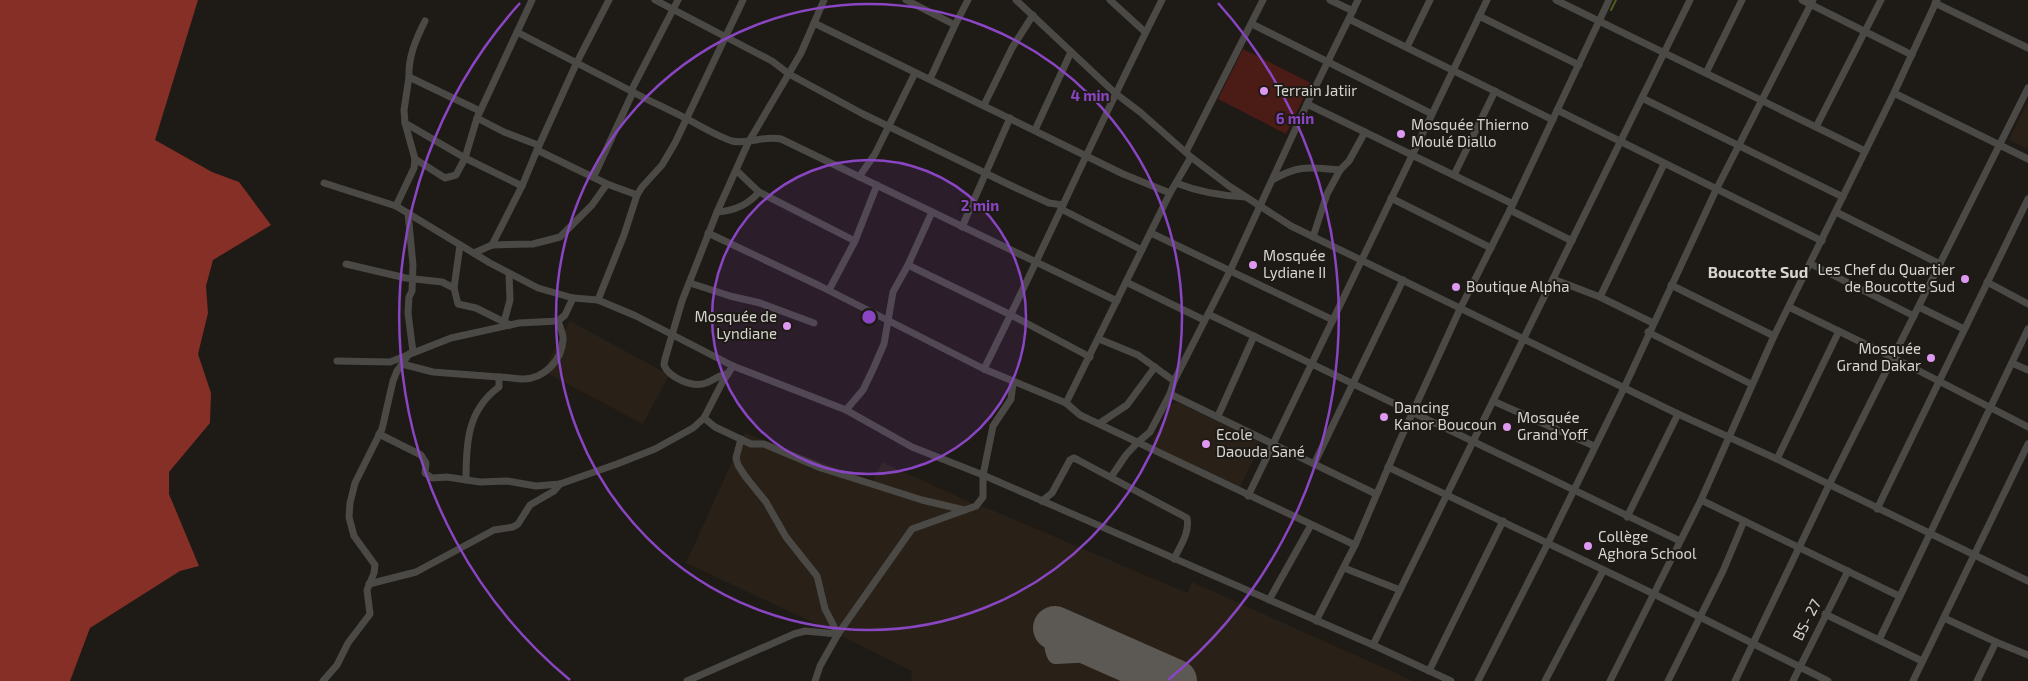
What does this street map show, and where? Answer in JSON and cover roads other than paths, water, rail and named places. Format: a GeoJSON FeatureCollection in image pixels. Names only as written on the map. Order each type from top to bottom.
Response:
{"type":"FeatureCollection","features":[{"type":"Feature","properties":{"kind":"street"},"geometry":{"type":"LineString","coordinates":[[415,160],[445,178],[456,175],[465,158],[480,111],[532,0]]}},
{"type":"Feature","properties":{"kind":"street"},"geometry":{"type":"LineString","coordinates":[[492,245],[522,186],[537,147],[577,62],[609,0]]}},
{"type":"Feature","properties":{"kind":"street"},"geometry":{"type":"LineString","coordinates":[[655,0],[772,61],[789,74],[863,114],[1049,203],[1062,207],[1142,250]]}},
{"type":"Feature","properties":{"kind":"street"},"geometry":{"type":"LineString","coordinates":[[594,176],[632,91],[678,0]]}},
{"type":"Feature","properties":{"kind":"street"},"geometry":{"type":"LineString","coordinates":[[598,300],[624,235],[637,195],[662,165],[687,119],[743,0]]}},
{"type":"Feature","properties":{"kind":"street"},"geometry":{"type":"LineString","coordinates":[[728,374],[720,375],[705,384],[689,382],[676,378],[664,365],[674,326],[717,212],[748,143],[801,53],[824,0]]}},
{"type":"Feature","properties":{"kind":"street"},"geometry":{"type":"LineString","coordinates":[[906,0],[955,25]]}},
{"type":"Feature","properties":{"kind":"street"},"geometry":{"type":"LineString","coordinates":[[930,79],[968,0]]}},
{"type":"Feature","properties":{"kind":"street"},"geometry":{"type":"LineString","coordinates":[[1016,0],[1115,93],[1140,112],[1188,155],[1246,197],[1313,237],[2028,581]]}},
{"type":"Feature","properties":{"kind":"street"},"geometry":{"type":"LineString","coordinates":[[1110,0],[1145,32]]}},
{"type":"Feature","properties":{"kind":"street"},"geometry":{"type":"LineString","coordinates":[[984,369],[1037,262],[1115,93],[1162,0]]}},
{"type":"Feature","properties":{"kind":"street"},"geometry":{"type":"LineString","coordinates":[[1066,403],[1176,183],[1263,0]]}},
{"type":"Feature","properties":{"kind":"street"},"geometry":{"type":"LineString","coordinates":[[1330,0],[1353,11]]}},
{"type":"Feature","properties":{"kind":"street"},"geometry":{"type":"LineString","coordinates":[[1111,477],[1126,455],[1150,432],[1170,394],[1174,382],[1230,271],[1307,104],[1358,0]]}},
{"type":"Feature","properties":{"kind":"street"},"geometry":{"type":"LineString","coordinates":[[1407,47],[1430,0]]}},
{"type":"Feature","properties":{"kind":"street"},"geometry":{"type":"LineString","coordinates":[[1248,496],[1486,0]]}},
{"type":"Feature","properties":{"kind":"street"},"geometry":{"type":"LineString","coordinates":[[1556,0],[1865,151]]}},
{"type":"Feature","properties":{"kind":"street"},"geometry":{"type":"LineString","coordinates":[[1316,621],[1355,545],[1460,308],[1511,207],[1610,0]]}},
{"type":"Feature","properties":{"kind":"street"},"geometry":{"type":"LineString","coordinates":[[1373,645],[1690,0]]}},
{"type":"Feature","properties":{"kind":"street"},"geometry":{"type":"LineString","coordinates":[[1706,73],[1742,0]]}},
{"type":"Feature","properties":{"kind":"street"},"geometry":{"type":"LineString","coordinates":[[1802,0],[1811,2],[1912,55]]}},
{"type":"Feature","properties":{"kind":"street"},"geometry":{"type":"LineString","coordinates":[[1816,127],[1881,0]]}},
{"type":"Feature","properties":{"kind":"street"},"geometry":{"type":"LineString","coordinates":[[1478,681],[1624,388],[1670,285],[1738,145],[1811,2]]}},
{"type":"Feature","properties":{"kind":"street"},"geometry":{"type":"LineString","coordinates":[[1610,681],[1701,500],[1730,438],[1751,384],[1894,93],[1936,2],[2028,48]]}},
{"type":"Feature","properties":{"kind":"street"},"geometry":{"type":"LineString","coordinates":[[984,105],[1012,48],[1033,15]]}},
{"type":"Feature","properties":{"kind":"street"},"geometry":{"type":"LineString","coordinates":[[1479,16],[1579,65]]}},
{"type":"Feature","properties":{"kind":"street"},"geometry":{"type":"LineString","coordinates":[[1349,19],[1553,120]]}},
{"type":"Feature","properties":{"kind":"street"},"geometry":{"type":"LineString","coordinates":[[396,206],[414,168],[415,160],[405,123],[404,110],[410,60],[418,35],[425,21]]}},
{"type":"Feature","properties":{"kind":"street"},"geometry":{"type":"LineString","coordinates":[[814,23],[1123,174],[1170,193]]}},
{"type":"Feature","properties":{"kind":"street"},"geometry":{"type":"LineString","coordinates":[[1252,24],[1432,114]]}},
{"type":"Feature","properties":{"kind":"street"},"geometry":{"type":"LineString","coordinates":[[517,32],[724,138],[748,143],[771,136],[781,138],[1117,302]]}},
{"type":"Feature","properties":{"kind":"street"},"geometry":{"type":"LineString","coordinates":[[1035,130],[1071,52]]}},
{"type":"Feature","properties":{"kind":"street"},"geometry":{"type":"LineString","coordinates":[[859,176],[875,154],[915,73]]}},
{"type":"Feature","properties":{"kind":"street"},"geometry":{"type":"LineString","coordinates":[[409,78],[480,111]]}},
{"type":"Feature","properties":{"kind":"street"},"geometry":{"type":"LineString","coordinates":[[1735,681],[1829,485],[2028,88]]}},
{"type":"Feature","properties":{"kind":"street"},"geometry":{"type":"LineString","coordinates":[[1454,175],[1495,91]]}},
{"type":"Feature","properties":{"kind":"street"},"geometry":{"type":"LineString","coordinates":[[1894,93],[2028,159]]}},
{"type":"Feature","properties":{"kind":"street"},"geometry":{"type":"LineString","coordinates":[[1642,98],[1843,197]]}},
{"type":"Feature","properties":{"kind":"street"},"geometry":{"type":"LineString","coordinates":[[1307,104],[1454,175],[1572,241]]}},
{"type":"Feature","properties":{"kind":"street"},"geometry":{"type":"LineString","coordinates":[[1557,110],[1822,241]]}},
{"type":"Feature","properties":{"kind":"street"},"geometry":{"type":"LineString","coordinates":[[477,118],[607,184],[637,195]]}},
{"type":"Feature","properties":{"kind":"street"},"geometry":{"type":"LineString","coordinates":[[962,227],[1010,118]]}},
{"type":"Feature","properties":{"kind":"street"},"geometry":{"type":"LineString","coordinates":[[405,123],[465,158],[522,186]]}},
{"type":"Feature","properties":{"kind":"street"},"geometry":{"type":"LineString","coordinates":[[1313,237],[1327,194],[1340,170],[1350,162],[1365,132]]}},
{"type":"Feature","properties":{"kind":"street"},"geometry":{"type":"LineString","coordinates":[[1600,298],[1664,164]]}},
{"type":"Feature","properties":{"kind":"street"},"geometry":{"type":"LineString","coordinates":[[1274,179],[1290,170],[1300,168],[1340,170]]}},
{"type":"Feature","properties":{"kind":"street"},"geometry":{"type":"LineString","coordinates":[[737,171],[759,192],[854,241]]}},
{"type":"Feature","properties":{"kind":"street"},"geometry":{"type":"LineString","coordinates":[[324,183],[396,206],[509,274],[538,288],[573,298],[598,300],[673,334],[733,366],[846,410],[912,448],[983,475],[1373,645],[1451,681]]}},
{"type":"Feature","properties":{"kind":"street"},"geometry":{"type":"LineString","coordinates":[[1176,183],[1196,191],[1224,196],[1246,197]]}},
{"type":"Feature","properties":{"kind":"street"},"geometry":{"type":"LineString","coordinates":[[474,253],[492,245],[533,244],[560,237],[592,204],[607,184]]}},
{"type":"Feature","properties":{"kind":"street"},"geometry":{"type":"LineString","coordinates":[[829,290],[854,241],[877,186]]}},
{"type":"Feature","properties":{"kind":"street"},"geometry":{"type":"LineString","coordinates":[[717,212],[744,206],[759,192]]}},
{"type":"Feature","properties":{"kind":"street"},"geometry":{"type":"LineString","coordinates":[[1391,198],[1491,248]]}},
{"type":"Feature","properties":{"kind":"street"},"geometry":{"type":"LineString","coordinates":[[1877,509],[1938,380],[2028,200]]}},
{"type":"Feature","properties":{"kind":"street"},"geometry":{"type":"LineString","coordinates":[[846,410],[863,390],[884,344],[893,292],[908,265],[932,212]]}},
{"type":"Feature","properties":{"kind":"street"},"geometry":{"type":"LineString","coordinates":[[1836,212],[1940,264]]}},
{"type":"Feature","properties":{"kind":"street"},"geometry":{"type":"LineString","coordinates":[[323,681],[337,665],[348,643],[370,614],[367,595],[375,564],[354,536],[349,517],[350,503],[355,483],[384,421],[393,381],[402,364],[411,353],[408,313],[412,291],[413,265],[408,213]]}},
{"type":"Feature","properties":{"kind":"street"},"geometry":{"type":"LineString","coordinates":[[708,233],[829,290],[1013,383],[1066,403],[1080,415],[1355,545]]}},
{"type":"Feature","properties":{"kind":"street"},"geometry":{"type":"LineString","coordinates":[[1150,233],[1333,320]]}},
{"type":"Feature","properties":{"kind":"street"},"geometry":{"type":"LineString","coordinates":[[460,244],[454,288],[458,304],[476,308],[507,324]]}},
{"type":"Feature","properties":{"kind":"street"},"geometry":{"type":"LineString","coordinates":[[346,264],[412,279],[442,282],[454,288]]}},
{"type":"Feature","properties":{"kind":"street"},"geometry":{"type":"LineString","coordinates":[[1811,264],[1914,316]]}},
{"type":"Feature","properties":{"kind":"street"},"geometry":{"type":"LineString","coordinates":[[908,265],[1011,315],[1090,357]]}},
{"type":"Feature","properties":{"kind":"street"},"geometry":{"type":"LineString","coordinates":[[507,324],[510,300],[509,274]]}},
{"type":"Feature","properties":{"kind":"street"},"geometry":{"type":"LineString","coordinates":[[1553,279],[1600,298],[1653,323]]}},
{"type":"Feature","properties":{"kind":"street"},"geometry":{"type":"LineString","coordinates":[[1314,464],[1402,280]]}},
{"type":"Feature","properties":{"kind":"street"},"geometry":{"type":"LineString","coordinates":[[1126,282],[1254,336],[1680,541]]}},
{"type":"Feature","properties":{"kind":"street"},"geometry":{"type":"LineString","coordinates":[[1987,282],[2028,304]]}},
{"type":"Feature","properties":{"kind":"street"},"geometry":{"type":"LineString","coordinates":[[690,283],[730,296],[760,303],[814,323]]}},
{"type":"Feature","properties":{"kind":"street"},"geometry":{"type":"LineString","coordinates":[[1670,285],[1774,336]]}},
{"type":"Feature","properties":{"kind":"street"},"geometry":{"type":"LineString","coordinates":[[337,361],[383,363],[442,341],[507,324],[558,321],[565,315],[573,298]]}},
{"type":"Feature","properties":{"kind":"street"},"geometry":{"type":"LineString","coordinates":[[1919,307],[1964,329]]}},
{"type":"Feature","properties":{"kind":"street"},"geometry":{"type":"LineString","coordinates":[[1789,308],[1894,358],[2028,427]]}},
{"type":"Feature","properties":{"kind":"street"},"geometry":{"type":"LineString","coordinates":[[402,364],[433,372],[524,379],[540,375],[550,369],[561,350],[563,341],[558,321]]}},
{"type":"Feature","properties":{"kind":"street"},"geometry":{"type":"LineString","coordinates":[[1879,640],[2028,329]]}},
{"type":"Feature","properties":{"kind":"street"},"geometry":{"type":"LineString","coordinates":[[1777,460],[1839,331]]}},
{"type":"Feature","properties":{"kind":"street"},"geometry":{"type":"LineString","coordinates":[[1648,332],[1751,384]]}},
{"type":"Feature","properties":{"kind":"street"},"geometry":{"type":"LineString","coordinates":[[1218,416],[1254,336]]}},
{"type":"Feature","properties":{"kind":"street"},"geometry":{"type":"LineString","coordinates":[[1099,339],[1126,349],[1155,367],[1174,382]]}},
{"type":"Feature","properties":{"kind":"street"},"geometry":{"type":"LineString","coordinates":[[2012,363],[2028,370]]}},
{"type":"Feature","properties":{"kind":"street"},"geometry":{"type":"LineString","coordinates":[[379,434],[421,455],[426,463],[425,473],[432,478],[507,481],[536,486],[560,484],[655,449],[693,428],[704,418],[733,366]]}},
{"type":"Feature","properties":{"kind":"street"},"geometry":{"type":"LineString","coordinates":[[1100,424],[1127,405],[1155,367]]}},
{"type":"Feature","properties":{"kind":"street"},"geometry":{"type":"LineString","coordinates":[[466,480],[467,448],[471,422],[489,394],[499,387],[500,377]]}},
{"type":"Feature","properties":{"kind":"street"},"geometry":{"type":"LineString","coordinates":[[815,681],[820,666],[838,634],[912,529],[976,506],[983,497],[983,475],[994,426],[1010,399],[1013,383]]}},
{"type":"Feature","properties":{"kind":"street"},"geometry":{"type":"LineString","coordinates":[[1170,394],[1376,494]]}},
{"type":"Feature","properties":{"kind":"street"},"geometry":{"type":"LineString","coordinates":[[1493,401],[1594,446]]}},
{"type":"Feature","properties":{"kind":"street"},"geometry":{"type":"LineString","coordinates":[[1628,517],[1678,414]]}},
{"type":"Feature","properties":{"kind":"street"},"geometry":{"type":"LineString","coordinates":[[704,418],[715,426],[751,444],[771,446],[779,452],[856,479],[922,500],[965,510]]}},
{"type":"Feature","properties":{"kind":"street"},"geometry":{"type":"LineString","coordinates":[[741,439],[736,458],[738,465],[766,502],[789,541],[817,576],[825,609],[838,634]]}},
{"type":"Feature","properties":{"kind":"street"},"geometry":{"type":"LineString","coordinates":[[1913,681],[2028,444]]}},
{"type":"Feature","properties":{"kind":"street"},"geometry":{"type":"LineString","coordinates":[[1042,501],[1052,494],[1072,458],[1187,518],[1186,534],[1174,559]]}},
{"type":"Feature","properties":{"kind":"street"},"geometry":{"type":"LineString","coordinates":[[1388,467],[1654,594],[1828,681]]}},
{"type":"Feature","properties":{"kind":"street"},"geometry":{"type":"LineString","coordinates":[[369,584],[416,572],[494,530],[513,527],[518,524],[530,506],[554,491],[560,484]]}},
{"type":"Feature","properties":{"kind":"street"},"geometry":{"type":"LineString","coordinates":[[1701,500],[1899,596]]}},
{"type":"Feature","properties":{"kind":"street"},"geometry":{"type":"LineString","coordinates":[[1429,671],[1502,521]]}},
{"type":"Feature","properties":{"kind":"street"},"geometry":{"type":"LineString","coordinates":[[1668,681],[1723,571],[1744,521]]}},
{"type":"Feature","properties":{"kind":"street"},"geometry":{"type":"LineString","coordinates":[[1269,600],[1311,525]]}},
{"type":"Feature","properties":{"kind":"street"},"geometry":{"type":"LineString","coordinates":[[1344,568],[1400,590]]}},
{"type":"Feature","properties":{"kind":"street"},"geometry":{"type":"LineString","coordinates":[[1545,681],[1603,571]]}},
{"type":"Feature","properties":{"kind":"street","name":"BS- 27"},"geometry":{"type":"LineString","coordinates":[[1793,681],[1848,571]]}},
{"type":"Feature","properties":{"kind":"street"},"geometry":{"type":"LineString","coordinates":[[1825,614],[1922,661]]}},
{"type":"Feature","properties":{"kind":"street"},"geometry":{"type":"LineString","coordinates":[[1944,618],[2028,655]]}},
{"type":"Feature","properties":{"kind":"street"},"geometry":{"type":"LineString","coordinates":[[688,681],[794,634],[806,631],[838,634]]}},
{"type":"Feature","properties":{"kind":"street"},"geometry":{"type":"LineString","coordinates":[[1978,681],[1996,642]]}},
{"type":"Feature","properties":{"kind":"waterway"},"geometry":{"type":"LineString","coordinates":[[1611,10],[1616,0]]}},
{"type":"Feature","properties":{"kind":"place","name":"Terrain Jatiir"},"geometry":{"type":"Point","coordinates":[1264,91]}},
{"type":"Feature","properties":{"kind":"place","name":"Mosquée Thierno Moulé Diallo"},"geometry":{"type":"Point","coordinates":[1401,134]}},
{"type":"Feature","properties":{"kind":"place","name":"Mosquée Lydiane II"},"geometry":{"type":"Point","coordinates":[1253,265]}},
{"type":"Feature","properties":{"kind":"place","name":"Les Chef du Quartier de Boucotte Sud"},"geometry":{"type":"Point","coordinates":[1965,279]}},
{"type":"Feature","properties":{"kind":"place","name":"Boutique Alpha"},"geometry":{"type":"Point","coordinates":[1456,287]}},
{"type":"Feature","properties":{"kind":"place","name":"Mosquée de Lyndiane"},"geometry":{"type":"Point","coordinates":[787,326]}},
{"type":"Feature","properties":{"kind":"place","name":"Mosquée Grand Dakar"},"geometry":{"type":"Point","coordinates":[1931,358]}},
{"type":"Feature","properties":{"kind":"place","name":"Dancing Kanor Boucoun"},"geometry":{"type":"Point","coordinates":[1384,417]}},
{"type":"Feature","properties":{"kind":"place","name":"Mosquée Grand Yoff"},"geometry":{"type":"Point","coordinates":[1507,427]}},
{"type":"Feature","properties":{"kind":"place","name":"Ecole Daouda Sané"},"geometry":{"type":"Point","coordinates":[1206,444]}},
{"type":"Feature","properties":{"kind":"place","name":"Collège Aghora School"},"geometry":{"type":"Point","coordinates":[1588,546]}},
{"type":"Feature","properties":{"kind":"district","name":"Boucotte Sud"},"geometry":{"type":"Point","coordinates":[1758,272]}}]}
